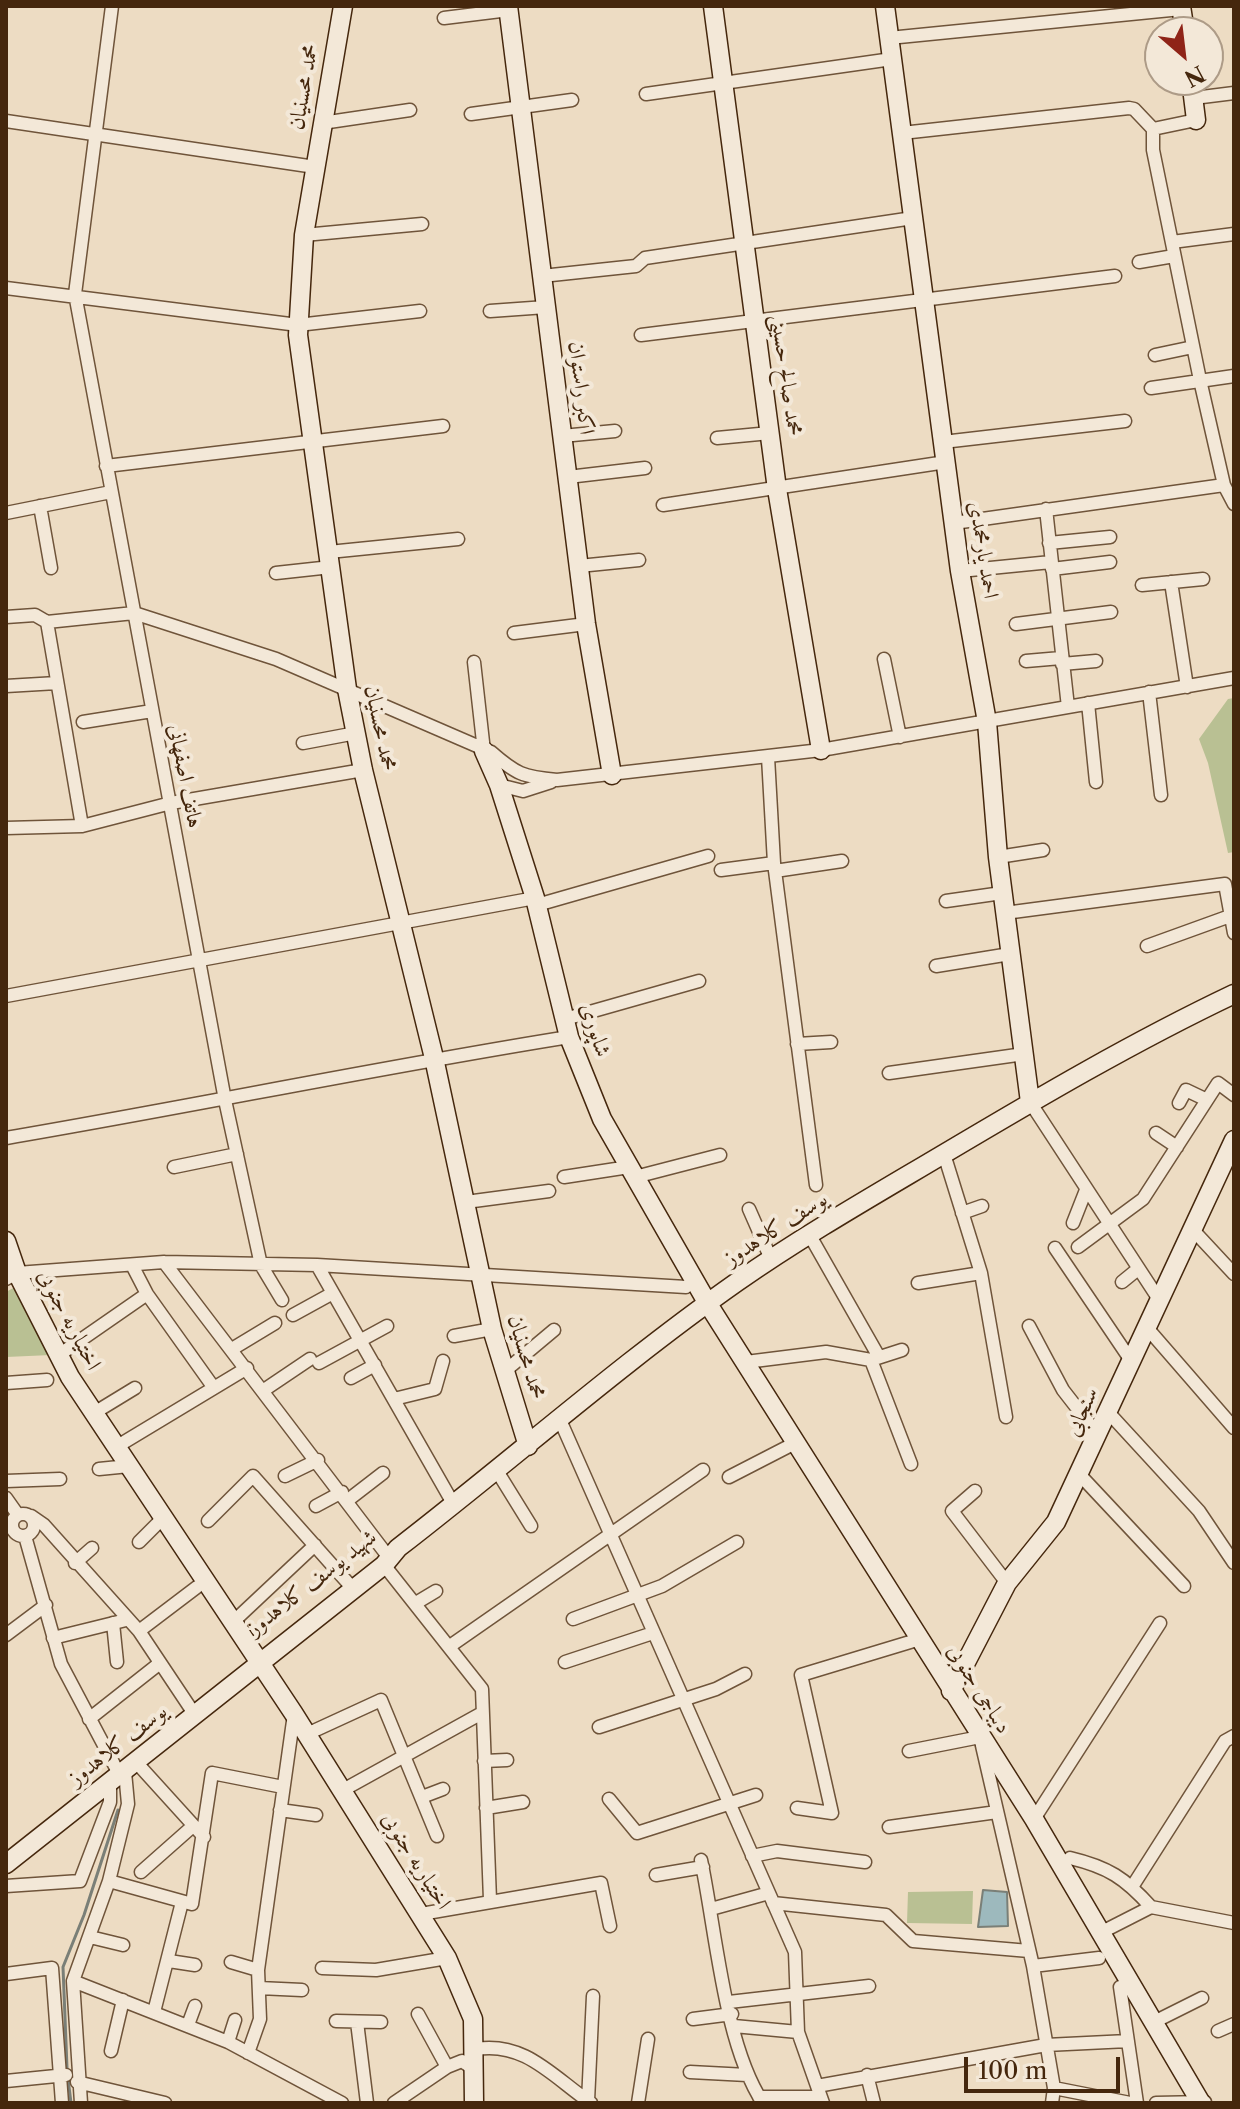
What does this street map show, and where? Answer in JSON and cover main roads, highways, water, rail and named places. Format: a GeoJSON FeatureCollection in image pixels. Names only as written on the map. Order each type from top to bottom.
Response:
{"type":"FeatureCollection","features":[{"type":"Feature","properties":{"kind":"water"},"geometry":{"type":"Polygon","coordinates":[[[983,1890],[1007,1892],[1008,1926],[978,1927],[983,1890]]]}},
{"type":"Feature","properties":{"kind":"waterway"},"geometry":{"type":"LineString","coordinates":[[67,2068],[63,1967],[84,1915],[118,1810]]}},
{"type":"Feature","properties":{"kind":"waterway"},"geometry":{"type":"LineString","coordinates":[[68,2079],[71,2103]]}}]}
